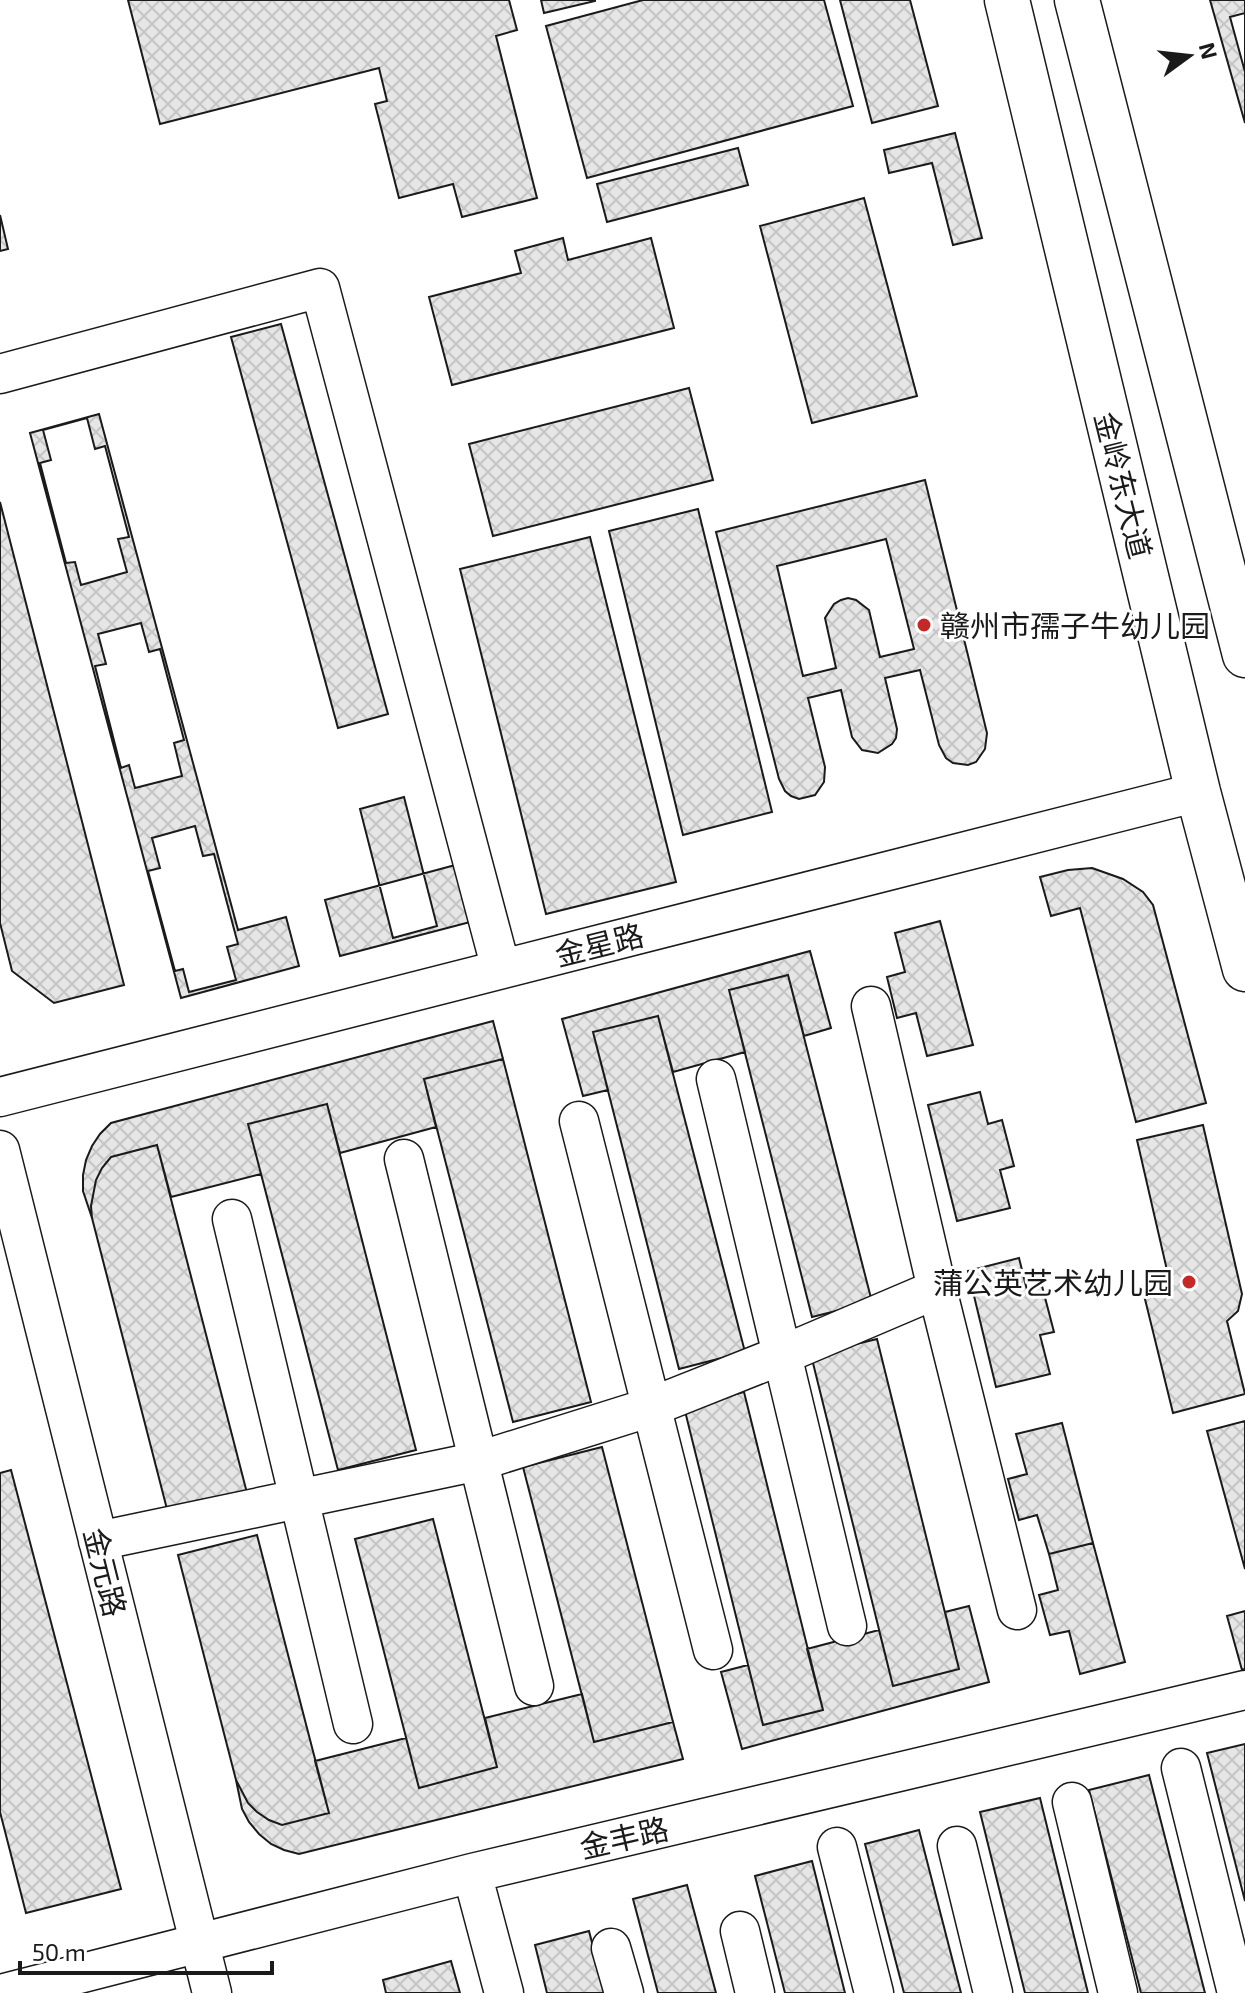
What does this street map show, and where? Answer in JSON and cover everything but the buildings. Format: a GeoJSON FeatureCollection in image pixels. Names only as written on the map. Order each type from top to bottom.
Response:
{"type":"FeatureCollection","features":[{"type":"Feature","properties":{"kind":"main road","name":"金岭东大道"},"geometry":{"type":"LineString","coordinates":[[1007,0],[1198,792],[1245,969]]}},
{"type":"Feature","properties":{"kind":"main road"},"geometry":{"type":"LineString","coordinates":[[1077,0],[1245,655]]}},
{"type":"Feature","properties":{"kind":"street"},"geometry":{"type":"LineString","coordinates":[[0,374],[320,288],[501,969]]}},
{"type":"Feature","properties":{"kind":"street","name":"金星路"},"geometry":{"type":"LineString","coordinates":[[0,1097],[1198,792]]}},
{"type":"Feature","properties":{"kind":"street"},"geometry":{"type":"LineString","coordinates":[[871,1006],[1017,1610]]}},
{"type":"Feature","properties":{"kind":"street"},"geometry":{"type":"LineString","coordinates":[[716,1079],[847,1626]]}},
{"type":"Feature","properties":{"kind":"street"},"geometry":{"type":"LineString","coordinates":[[579,1121],[713,1650]]}},
{"type":"Feature","properties":{"kind":"street","name":"金元路"},"geometry":{"type":"LineString","coordinates":[[0,1150],[212,1993]]}},
{"type":"Feature","properties":{"kind":"street"},"geometry":{"type":"LineString","coordinates":[[404,1159],[534,1686]]}},
{"type":"Feature","properties":{"kind":"street"},"geometry":{"type":"LineString","coordinates":[[232,1219],[353,1724]]}},
{"type":"Feature","properties":{"kind":"street"},"geometry":{"type":"LineString","coordinates":[[98,1541],[479,1461],[651,1407],[937,1289]]}},
{"type":"Feature","properties":{"kind":"street","name":"金丰路"},"geometry":{"type":"LineString","coordinates":[[5,1993],[472,1873],[1245,1690]]}},
{"type":"Feature","properties":{"kind":"street"},"geometry":{"type":"LineString","coordinates":[[1181,1768],[1237,1993]]}},
{"type":"Feature","properties":{"kind":"street"},"geometry":{"type":"LineString","coordinates":[[1072,1802],[1118,1993]]}},
{"type":"Feature","properties":{"kind":"street"},"geometry":{"type":"LineString","coordinates":[[957,1846],[993,1993]]}},
{"type":"Feature","properties":{"kind":"street"},"geometry":{"type":"LineString","coordinates":[[837,1847],[874,1993]]}},
{"type":"Feature","properties":{"kind":"street"},"geometry":{"type":"LineString","coordinates":[[472,1873],[504,1993]]}},
{"type":"Feature","properties":{"kind":"street"},"geometry":{"type":"LineString","coordinates":[[740,1931],[755,1993]]}},
{"type":"Feature","properties":{"kind":"street"},"geometry":{"type":"LineString","coordinates":[[611,1948],[624,1993]]}},
{"type":"Feature","properties":{"kind":"place","name":"赣州市孺子牛幼儿园"},"geometry":{"type":"Point","coordinates":[924,625]}},
{"type":"Feature","properties":{"kind":"place","name":"蒲公英艺术幼儿园"},"geometry":{"type":"Point","coordinates":[1189,1282]}}]}
